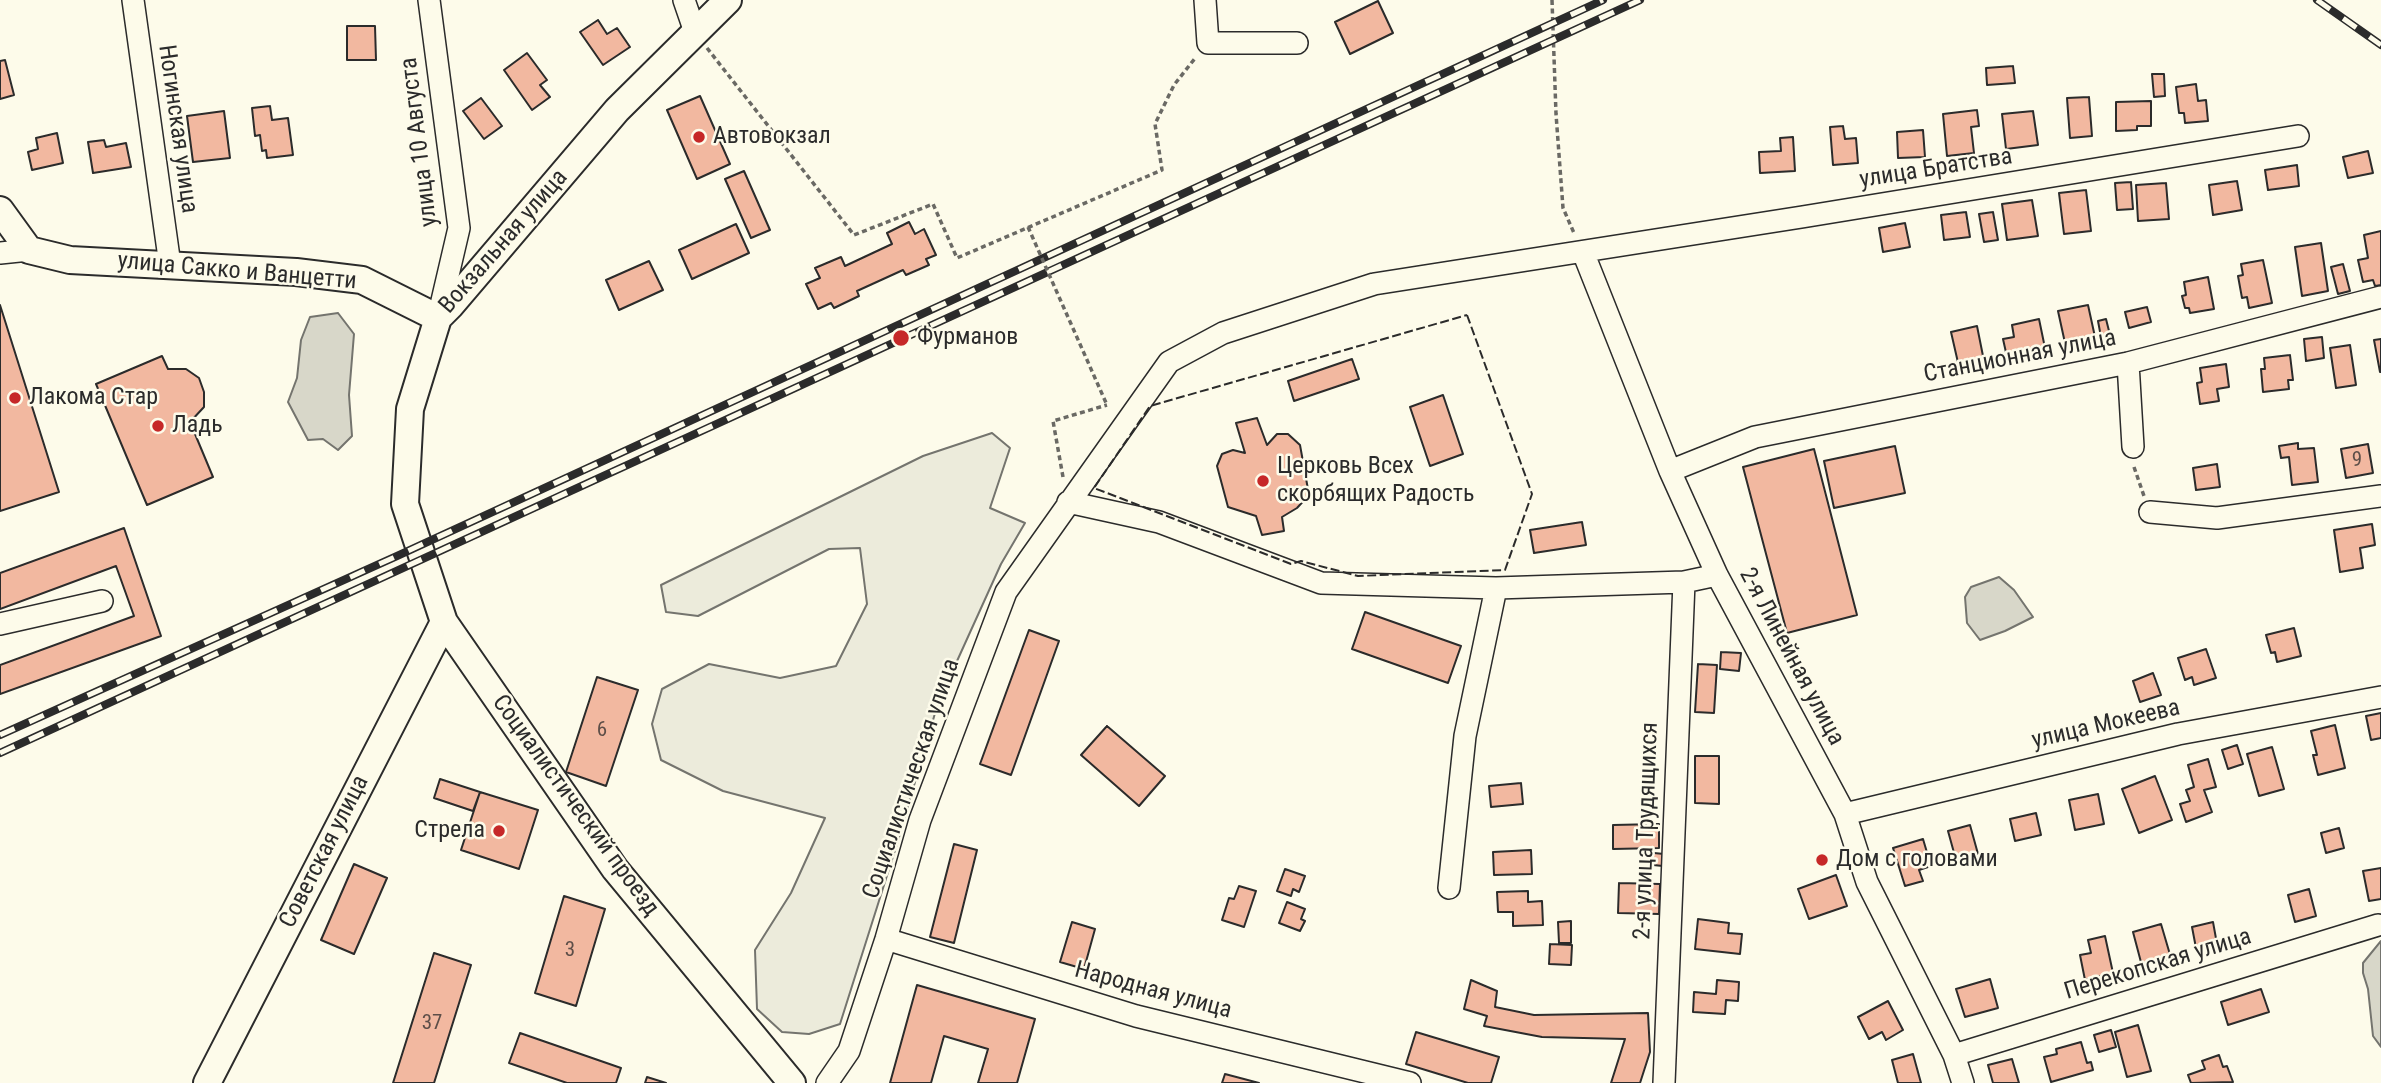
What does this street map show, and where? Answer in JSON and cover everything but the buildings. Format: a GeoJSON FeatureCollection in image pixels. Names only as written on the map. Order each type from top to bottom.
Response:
{"type":"FeatureCollection","features":[{"type":"Feature","properties":{"kind":"main road","name":"Вокзальная улица"},"geometry":{"type":"LineString","coordinates":[[444,622],[405,504],[410,409],[438,318],[617,110],[728,0]]}},
{"type":"Feature","properties":{"kind":"main road"},"geometry":{"type":"LineString","coordinates":[[0,210],[29,250]]}},
{"type":"Feature","properties":{"kind":"main road","name":"улица Сакко и Ванцетти"},"geometry":{"type":"LineString","coordinates":[[29,250],[70,260],[296,272],[362,280],[438,318]]}},
{"type":"Feature","properties":{"kind":"main road","name":"Советская улица"},"geometry":{"type":"LineString","coordinates":[[207,1083],[444,622]]}},
{"type":"Feature","properties":{"kind":"main road","name":"Социалистический проезд"},"geometry":{"type":"LineString","coordinates":[[444,622],[615,869],[792,1083]]}},
{"type":"Feature","properties":{"kind":"street","name":"Ногинская улица"},"geometry":{"type":"LineString","coordinates":[[132,0],[170,265]]}},
{"type":"Feature","properties":{"kind":"street","name":"улица 10 Августа"},"geometry":{"type":"LineString","coordinates":[[429,0],[459,228],[438,318]]}},
{"type":"Feature","properties":{"kind":"street"},"geometry":{"type":"LineString","coordinates":[[684,0],[695,32]]}},
{"type":"Feature","properties":{"kind":"street"},"geometry":{"type":"LineString","coordinates":[[1205,0],[1208,43],[1297,43]]}},
{"type":"Feature","properties":{"kind":"street","name":"улица Братства"},"geometry":{"type":"LineString","coordinates":[[1068,502],[1169,362],[1223,333],[1374,284],[2298,136]]}},
{"type":"Feature","properties":{"kind":"street"},"geometry":{"type":"LineString","coordinates":[[0,253],[29,250]]}},
{"type":"Feature","properties":{"kind":"street","name":"2-я Линейная улица"},"geometry":{"type":"LineString","coordinates":[[1583,252],[1671,471],[1717,575],[1845,814],[1867,882],[1954,1055],[1963,1083]]}},
{"type":"Feature","properties":{"kind":"street","name":"Станционная улица"},"geometry":{"type":"LineString","coordinates":[[1671,471],[1755,437],[2127,363],[2381,297]]}},
{"type":"Feature","properties":{"kind":"street"},"geometry":{"type":"LineString","coordinates":[[2127,363],[2133,447]]}},
{"type":"Feature","properties":{"kind":"street"},"geometry":{"type":"LineString","coordinates":[[2150,512],[2217,518],[2381,496]]}},
{"type":"Feature","properties":{"kind":"street"},"geometry":{"type":"LineString","coordinates":[[1068,502],[1159,522],[1321,583],[1496,588],[1684,582],[1717,575]]}},
{"type":"Feature","properties":{"kind":"street","name":"Социалистическая улица"},"geometry":{"type":"LineString","coordinates":[[827,1083],[849,1051],[886,939],[920,820],[1006,592],[1068,502]]}},
{"type":"Feature","properties":{"kind":"street","name":"2-я улица Трудящихся"},"geometry":{"type":"LineString","coordinates":[[1664,1083],[1684,582]]}},
{"type":"Feature","properties":{"kind":"street"},"geometry":{"type":"LineString","coordinates":[[1449,888],[1465,736],[1496,588]]}},
{"type":"Feature","properties":{"kind":"street"},"geometry":{"type":"LineString","coordinates":[[0,624],[102,601]]}},
{"type":"Feature","properties":{"kind":"street","name":"улица Мокеева"},"geometry":{"type":"LineString","coordinates":[[1845,814],[2178,734],[2381,697]]}},
{"type":"Feature","properties":{"kind":"street","name":"Перекопская улица"},"geometry":{"type":"LineString","coordinates":[[1954,1055],[2378,925]]}},
{"type":"Feature","properties":{"kind":"street","name":"Народная улица"},"geometry":{"type":"LineString","coordinates":[[886,939],[1136,1016],[1410,1083]]}},
{"type":"Feature","properties":{"kind":"path"},"geometry":{"type":"LineString","coordinates":[[1552,0],[1563,208],[1583,252]]}},
{"type":"Feature","properties":{"kind":"path"},"geometry":{"type":"LineString","coordinates":[[695,32],[854,235],[933,204],[957,258],[1162,170],[1155,124],[1174,85],[1208,43]]}},
{"type":"Feature","properties":{"kind":"path"},"geometry":{"type":"LineString","coordinates":[[1028,228],[1107,405],[1052,421],[1068,502]]}},
{"type":"Feature","properties":{"kind":"path"},"geometry":{"type":"LineString","coordinates":[[2133,447],[2135,471],[2150,512]]}},
{"type":"Feature","properties":{"kind":"shaded area"},"geometry":{"type":"Polygon","coordinates":[[[338,313],[354,334],[349,395],[352,436],[338,450],[323,439],[308,440],[288,402],[297,378],[301,340],[310,317],[338,313]]]}},
{"type":"Feature","properties":{"kind":"shaded area"},"geometry":{"type":"Polygon","coordinates":[[[992,433],[1010,448],[990,508],[1025,523],[1001,564],[938,703],[840,1024],[809,1034],[782,1032],[757,1009],[755,950],[791,893],[825,818],[723,791],[661,760],[652,724],[662,689],[709,664],[780,678],[836,666],[867,604],[860,548],[829,549],[698,616],[666,612],[661,585],[923,456],[992,433]]]}},
{"type":"Feature","properties":{"kind":"shaded area"},"geometry":{"type":"Polygon","coordinates":[[[1999,577],[2014,590],[2033,617],[1980,640],[1967,623],[1965,597],[1971,587],[1999,577]]]}},
{"type":"Feature","properties":{"kind":"shaded area"},"geometry":{"type":"Polygon","coordinates":[[[2381,941],[2381,1047],[2373,1036],[2363,963],[2381,941]]]}},
{"type":"Feature","properties":{"kind":"railway"},"geometry":{"type":"LineString","coordinates":[[0,735],[397,556],[1603,0]]}},
{"type":"Feature","properties":{"kind":"railway"},"geometry":{"type":"LineString","coordinates":[[0,753],[1640,0]]}},
{"type":"Feature","properties":{"kind":"railway"},"geometry":{"type":"LineString","coordinates":[[2317,0],[2381,45]]}},
{"type":"Feature","properties":{"kind":"fence"},"geometry":{"type":"LineString","coordinates":[[1467,315],[1532,494],[1505,570],[1358,576],[1301,561],[1291,564],[1094,488],[1150,406],[1467,315]]}},
{"type":"Feature","properties":{"kind":"place","name":"Автовокзал"},"geometry":{"type":"Point","coordinates":[699,137]}},
{"type":"Feature","properties":{"kind":"place","name":"Фурманов"},"geometry":{"type":"Point","coordinates":[901,338]}},
{"type":"Feature","properties":{"kind":"place","name":"Лакома Стар"},"geometry":{"type":"Point","coordinates":[15,398]}},
{"type":"Feature","properties":{"kind":"place","name":"Ладь"},"geometry":{"type":"Point","coordinates":[158,426]}},
{"type":"Feature","properties":{"kind":"place","name":"Церковь Всех скорбящих Радость"},"geometry":{"type":"Point","coordinates":[1263,481]}},
{"type":"Feature","properties":{"kind":"place","name":"Стрела"},"geometry":{"type":"Point","coordinates":[499,831]}},
{"type":"Feature","properties":{"kind":"place","name":"Дом с головами"},"geometry":{"type":"Point","coordinates":[1822,860]}}]}
